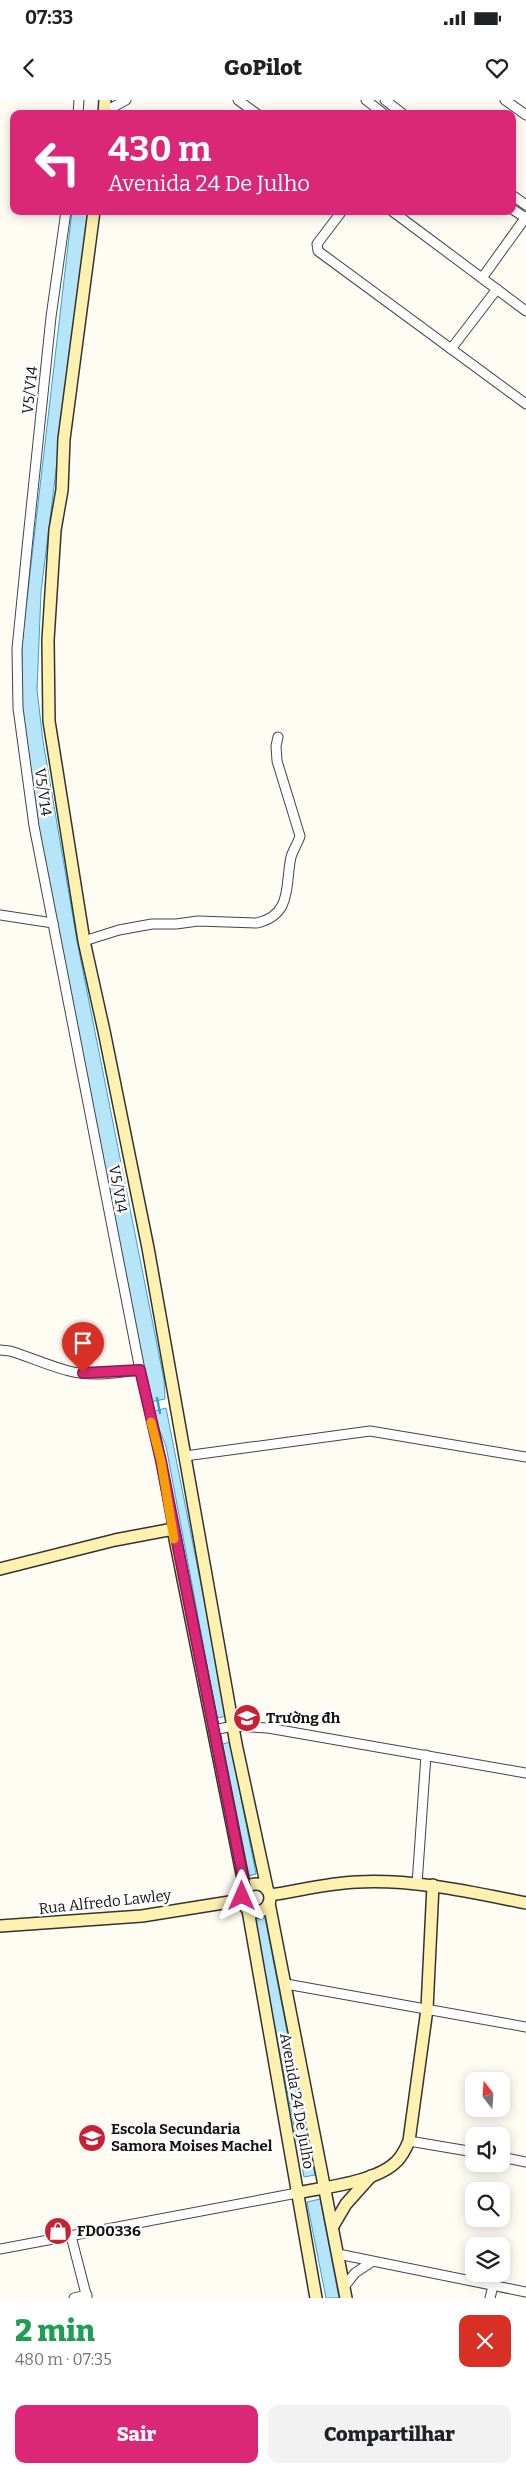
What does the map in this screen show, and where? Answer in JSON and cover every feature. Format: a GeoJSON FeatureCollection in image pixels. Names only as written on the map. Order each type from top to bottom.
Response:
{"type":"FeatureCollection","features":[{"type":"Feature","properties":{"kind":"street"},"geometry":{"type":"LineString","coordinates":[[104,108],[126,100]]}},
{"type":"Feature","properties":{"kind":"street"},"geometry":{"type":"LineString","coordinates":[[238,100],[252,110]]}},
{"type":"Feature","properties":{"kind":"street"},"geometry":{"type":"LineString","coordinates":[[366,100],[379,110]]}},
{"type":"Feature","properties":{"kind":"street"},"geometry":{"type":"LineString","coordinates":[[385,100],[399,110]]}},
{"type":"Feature","properties":{"kind":"street"},"geometry":{"type":"LineString","coordinates":[[505,100],[513,110]]}},
{"type":"Feature","properties":{"kind":"street","name":"V5/V14"},"geometry":{"type":"LineString","coordinates":[[65,215],[51,317],[17,649],[19,718],[34,826],[140,1370]]}},
{"type":"Feature","properties":{"kind":"street","name":"Avenida 24 De Julho"},"geometry":{"type":"LineString","coordinates":[[93,215],[64,439],[62,490],[55,530],[48,648],[50,721],[84,941],[148,1248],[234,1726],[326,2187],[345,2292]]}},
{"type":"Feature","properties":{"kind":"street"},"geometry":{"type":"LineString","coordinates":[[339,215],[317,244],[318,251],[526,404]]}},
{"type":"Feature","properties":{"kind":"street"},"geometry":{"type":"LineString","coordinates":[[397,215],[526,310]]}},
{"type":"Feature","properties":{"kind":"street"},"geometry":{"type":"LineString","coordinates":[[482,278],[526,218]]}},
{"type":"Feature","properties":{"kind":"street"},"geometry":{"type":"LineString","coordinates":[[451,349],[497,288]]}},
{"type":"Feature","properties":{"kind":"street"},"geometry":{"type":"LineString","coordinates":[[84,941],[119,930],[152,924],[176,924],[198,921],[257,923],[265,921],[277,912],[286,900],[292,854],[300,836],[277,760],[276,746],[278,737]]}},
{"type":"Feature","properties":{"kind":"street"},"geometry":{"type":"LineString","coordinates":[[0,915],[53,923]]}},
{"type":"Feature","properties":{"kind":"street"},"geometry":{"type":"LineString","coordinates":[[0,1350],[10,1351],[69,1371],[83,1373],[140,1370]]}},
{"type":"Feature","properties":{"kind":"street","name":"Avenida 24 De Julho"},"geometry":{"type":"LineString","coordinates":[[140,1370],[161,1461],[172,1529],[245,1899],[315,2298]]}},
{"type":"Feature","properties":{"kind":"street"},"geometry":{"type":"LineString","coordinates":[[185,1456],[370,1431],[526,1457]]}},
{"type":"Feature","properties":{"kind":"street"},"geometry":{"type":"LineString","coordinates":[[0,1569],[106,1542],[172,1529]]}},
{"type":"Feature","properties":{"kind":"street"},"geometry":{"type":"LineString","coordinates":[[213,1730],[234,1726],[286,1731],[526,1773]]}},
{"type":"Feature","properties":{"kind":"street"},"geometry":{"type":"LineString","coordinates":[[417,1884],[426,1755]]}},
{"type":"Feature","properties":{"kind":"street"},"geometry":{"type":"LineString","coordinates":[[268,1896],[354,1882],[433,1885],[526,1903]]}},
{"type":"Feature","properties":{"kind":"street"},"geometry":{"type":"LineString","coordinates":[[256,1884],[268,1896],[260,1911],[245,1899],[256,1884]]}},
{"type":"Feature","properties":{"kind":"street"},"geometry":{"type":"LineString","coordinates":[[0,2249],[326,2187],[371,2176],[396,2162],[403,2154],[409,2141],[426,2009],[433,1885]]}},
{"type":"Feature","properties":{"kind":"street","name":"Rua Alfredo Lawley"},"geometry":{"type":"LineString","coordinates":[[0,1926],[142,1916],[245,1899]]}},
{"type":"Feature","properties":{"kind":"street"},"geometry":{"type":"LineString","coordinates":[[286,1984],[526,2027]]}},
{"type":"Feature","properties":{"kind":"street"},"geometry":{"type":"LineString","coordinates":[[409,2141],[465,2150]]}},
{"type":"Feature","properties":{"kind":"street"},"geometry":{"type":"LineString","coordinates":[[510,2159],[526,2162]]}},
{"type":"Feature","properties":{"kind":"street"},"geometry":{"type":"LineString","coordinates":[[333,2226],[351,2198],[371,2176]]}},
{"type":"Feature","properties":{"kind":"street"},"geometry":{"type":"LineString","coordinates":[[71,2236],[87,2297],[74,2298]]}},
{"type":"Feature","properties":{"kind":"street"},"geometry":{"type":"LineString","coordinates":[[338,2254],[370,2262],[526,2292]]}},
{"type":"Feature","properties":{"kind":"street"},"geometry":{"type":"LineString","coordinates":[[345,2292],[355,2273],[370,2262]]}},
{"type":"Feature","properties":{"kind":"street"},"geometry":{"type":"LineString","coordinates":[[490,2298],[492,2286]]}},
{"type":"Feature","properties":{"kind":"water"},"geometry":{"type":"Polygon","coordinates":[[[72,215],[88,215],[41,592],[37,690],[43,741],[77,941],[164,1380],[165,1399],[150,1402],[38,825],[22,717],[22,642],[72,215]]]}},
{"type":"Feature","properties":{"kind":"water"},"geometry":{"type":"Polygon","coordinates":[[[166,1408],[227,1716],[217,1718],[166,1446],[152,1412],[166,1408]]]}},
{"type":"Feature","properties":{"kind":"water"},"geometry":{"type":"Polygon","coordinates":[[[230,1742],[256,1874],[248,1876],[219,1745],[230,1742]]]}},
{"type":"Feature","properties":{"kind":"water"},"geometry":{"type":"Polygon","coordinates":[[[265,1918],[315,2175],[304,2177],[254,1921],[265,1918]]]}},
{"type":"Feature","properties":{"kind":"water"},"geometry":{"type":"Polygon","coordinates":[[[320,2199],[339,2298],[326,2298],[307,2202],[320,2199]]]}},
{"type":"Feature","properties":{"kind":"waterway"},"geometry":{"type":"LineString","coordinates":[[157,1398],[160,1413]]}},
{"type":"Feature","properties":{"kind":"slow traffic"},"geometry":{"type":"LineString","coordinates":[[151,1422],[161,1461],[174,1539]]}},
{"type":"Feature","properties":{"kind":"place","name":"Trường đh"},"geometry":{"type":"Point","coordinates":[247,1718]}},
{"type":"Feature","properties":{"kind":"place","name":"Escola Secundaria Samora Moises Machel"},"geometry":{"type":"Point","coordinates":[92,2138]}},
{"type":"Feature","properties":{"kind":"place","name":"FD00336"},"geometry":{"type":"Point","coordinates":[58,2231]}},
{"type":"Feature","properties":{"kind":"route"},"geometry":{"type":"LineString","coordinates":[[83,1373],[97,1374],[140,1370],[145,1399],[161,1461],[172,1529],[245,1888],[242,1896]]}}]}
